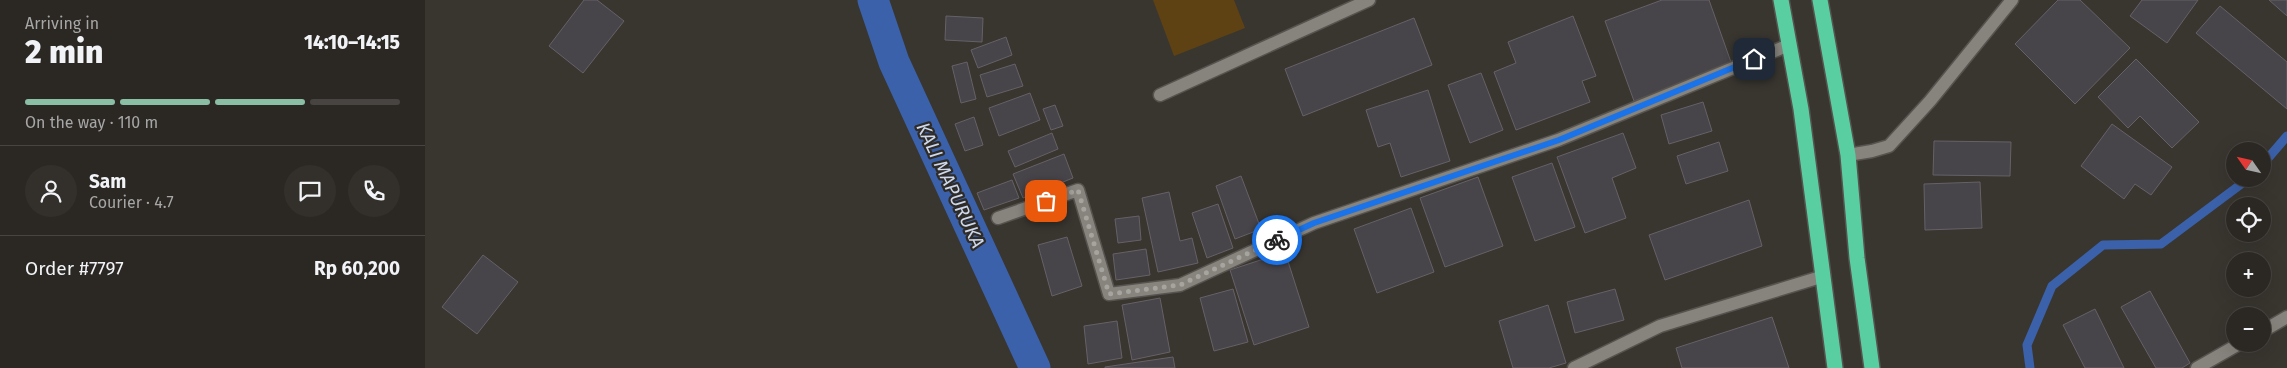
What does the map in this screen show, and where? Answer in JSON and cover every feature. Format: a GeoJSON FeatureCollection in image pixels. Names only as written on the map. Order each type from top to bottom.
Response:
{"type":"FeatureCollection","features":[{"type":"Feature","properties":{"kind":"highway"},"geometry":{"type":"LineString","coordinates":[[1781,0],[1801,108],[1835,368]]}},
{"type":"Feature","properties":{"kind":"highway"},"geometry":{"type":"LineString","coordinates":[[1821,0],[1849,155],[1857,258],[1872,368]]}},
{"type":"Feature","properties":{"kind":"street"},"geometry":{"type":"LineString","coordinates":[[1160,95],[1369,0]]}},
{"type":"Feature","properties":{"kind":"street"},"geometry":{"type":"LineString","coordinates":[[1849,155],[1889,146],[1931,101],[2012,0]]}},
{"type":"Feature","properties":{"kind":"street"},"geometry":{"type":"LineString","coordinates":[[998,218],[1078,190],[1109,294],[1180,285],[1314,223],[1559,140],[1789,44]]}},
{"type":"Feature","properties":{"kind":"street"},"geometry":{"type":"LineString","coordinates":[[1574,368],[1660,326],[1824,276]]}},
{"type":"Feature","properties":{"kind":"street"},"geometry":{"type":"LineString","coordinates":[[2271,326],[2287,317]]}},
{"type":"Feature","properties":{"kind":"street"},"geometry":{"type":"LineString","coordinates":[[2197,368],[2226,351]]}},
{"type":"Feature","properties":{"kind":"shaded area"},"geometry":{"type":"Polygon","coordinates":[[[1153,0],[1234,0],[1245,28],[1174,56],[1153,0]]]}},
{"type":"Feature","properties":{"kind":"building"},"geometry":{"type":"Polygon","coordinates":[[[584,0],[597,0],[624,21],[583,73],[549,46],[584,0]]]}},
{"type":"Feature","properties":{"kind":"building"},"geometry":{"type":"Polygon","coordinates":[[[1662,0],[1709,0],[1732,65],[1634,101],[1605,21],[1662,0]]]}},
{"type":"Feature","properties":{"kind":"building"},"geometry":{"type":"Polygon","coordinates":[[[2058,0],[2080,0],[2130,48],[2075,104],[2015,44],[2058,0]]]}},
{"type":"Feature","properties":{"kind":"building"},"geometry":{"type":"Polygon","coordinates":[[[2142,0],[2198,0],[2167,43],[2130,16],[2142,0]]]}},
{"type":"Feature","properties":{"kind":"building"},"geometry":{"type":"Polygon","coordinates":[[[2269,0],[2287,0],[2287,16],[2269,0]]]}},
{"type":"Feature","properties":{"kind":"building"},"geometry":{"type":"Polygon","coordinates":[[[2220,6],[2287,62],[2287,109],[2196,33],[2220,6]]]}},
{"type":"Feature","properties":{"kind":"building"},"geometry":{"type":"Polygon","coordinates":[[[946,16],[983,18],[982,42],[945,40],[946,16]]]}},
{"type":"Feature","properties":{"kind":"building"},"geometry":{"type":"Polygon","coordinates":[[[1573,16],[1596,76],[1582,81],[1590,102],[1516,130],[1494,72],[1516,63],[1508,42],[1573,16]]]}},
{"type":"Feature","properties":{"kind":"building"},"geometry":{"type":"Polygon","coordinates":[[[1414,18],[1432,65],[1303,116],[1285,69],[1414,18]]]}},
{"type":"Feature","properties":{"kind":"building"},"geometry":{"type":"Polygon","coordinates":[[[1006,37],[1012,55],[978,68],[971,50],[1006,37]]]}},
{"type":"Feature","properties":{"kind":"building"},"geometry":{"type":"Polygon","coordinates":[[[2136,59],[2199,122],[2172,148],[2140,116],[2128,128],[2098,97],[2136,59]]]}},
{"type":"Feature","properties":{"kind":"building"},"geometry":{"type":"Polygon","coordinates":[[[967,62],[976,99],[961,103],[952,66],[967,62]]]}},
{"type":"Feature","properties":{"kind":"building"},"geometry":{"type":"Polygon","coordinates":[[[1015,64],[1023,86],[987,97],[980,75],[1015,64]]]}},
{"type":"Feature","properties":{"kind":"building"},"geometry":{"type":"Polygon","coordinates":[[[1481,73],[1503,130],[1470,143],[1448,85],[1481,73]]]}},
{"type":"Feature","properties":{"kind":"building"},"geometry":{"type":"Polygon","coordinates":[[[1428,90],[1450,161],[1401,177],[1390,143],[1378,147],[1366,110],[1428,90]]]}},
{"type":"Feature","properties":{"kind":"building"},"geometry":{"type":"Polygon","coordinates":[[[1030,93],[1040,120],[999,136],[989,108],[1030,93]]]}},
{"type":"Feature","properties":{"kind":"building"},"geometry":{"type":"Polygon","coordinates":[[[1703,102],[1712,131],[1669,144],[1661,115],[1703,102]]]}},
{"type":"Feature","properties":{"kind":"building"},"geometry":{"type":"Polygon","coordinates":[[[1055,105],[1063,126],[1051,130],[1043,109],[1055,105]]]}},
{"type":"Feature","properties":{"kind":"building"},"geometry":{"type":"Polygon","coordinates":[[[974,117],[983,145],[965,151],[955,124],[974,117]]]}},
{"type":"Feature","properties":{"kind":"building"},"geometry":{"type":"Polygon","coordinates":[[[2112,124],[2172,167],[2151,195],[2135,184],[2124,199],[2081,166],[2112,124]]]}},
{"type":"Feature","properties":{"kind":"building"},"geometry":{"type":"Polygon","coordinates":[[[1052,133],[1058,149],[1015,167],[1008,151],[1052,133]]]}},
{"type":"Feature","properties":{"kind":"building"},"geometry":{"type":"Polygon","coordinates":[[[1623,133],[1636,168],[1612,178],[1626,218],[1585,233],[1557,157],[1623,133]]]}},
{"type":"Feature","properties":{"kind":"building"},"geometry":{"type":"Polygon","coordinates":[[[1934,141],[2011,142],[2010,176],[1933,175],[1934,141]]]}},
{"type":"Feature","properties":{"kind":"building"},"geometry":{"type":"Polygon","coordinates":[[[1719,142],[1728,171],[1686,184],[1677,156],[1719,142]]]}},
{"type":"Feature","properties":{"kind":"building"},"geometry":{"type":"Polygon","coordinates":[[[1064,154],[1073,178],[1023,198],[1013,174],[1064,154]]]}},
{"type":"Feature","properties":{"kind":"building"},"geometry":{"type":"Polygon","coordinates":[[[1552,163],[1575,227],[1535,241],[1512,177],[1552,163]]]}},
{"type":"Feature","properties":{"kind":"building"},"geometry":{"type":"Polygon","coordinates":[[[1241,176],[1261,229],[1235,239],[1216,186],[1241,176]]]}},
{"type":"Feature","properties":{"kind":"building"},"geometry":{"type":"Polygon","coordinates":[[[1478,177],[1503,246],[1445,267],[1420,198],[1478,177]]]}},
{"type":"Feature","properties":{"kind":"building"},"geometry":{"type":"Polygon","coordinates":[[[1012,180],[1019,198],[984,210],[977,193],[1012,180]]]}},
{"type":"Feature","properties":{"kind":"building"},"geometry":{"type":"Polygon","coordinates":[[[1980,182],[1982,228],[1925,230],[1924,184],[1980,182]]]}},
{"type":"Feature","properties":{"kind":"building"},"geometry":{"type":"Polygon","coordinates":[[[1169,192],[1180,241],[1192,238],[1198,263],[1158,272],[1142,198],[1169,192]]]}},
{"type":"Feature","properties":{"kind":"building"},"geometry":{"type":"Polygon","coordinates":[[[1749,200],[1762,246],[1665,280],[1649,235],[1749,200]]]}},
{"type":"Feature","properties":{"kind":"building"},"geometry":{"type":"Polygon","coordinates":[[[1218,204],[1233,248],[1207,258],[1192,213],[1218,204]]]}},
{"type":"Feature","properties":{"kind":"building"},"geometry":{"type":"Polygon","coordinates":[[[1411,208],[1434,272],[1377,293],[1354,229],[1411,208]]]}},
{"type":"Feature","properties":{"kind":"building"},"geometry":{"type":"Polygon","coordinates":[[[1139,216],[1141,240],[1118,243],[1115,219],[1139,216]]]}},
{"type":"Feature","properties":{"kind":"building"},"geometry":{"type":"Polygon","coordinates":[[[1067,237],[1082,286],[1052,296],[1038,245],[1067,237]]]}},
{"type":"Feature","properties":{"kind":"building"},"geometry":{"type":"Polygon","coordinates":[[[1146,249],[1150,275],[1116,280],[1113,254],[1146,249]]]}},
{"type":"Feature","properties":{"kind":"building"},"geometry":{"type":"Polygon","coordinates":[[[1285,252],[1309,327],[1254,345],[1230,270],[1285,252]]]}},
{"type":"Feature","properties":{"kind":"building"},"geometry":{"type":"Polygon","coordinates":[[[483,255],[518,282],[477,334],[442,307],[483,255]]]}},
{"type":"Feature","properties":{"kind":"building"},"geometry":{"type":"Polygon","coordinates":[[[1233,289],[1248,342],[1214,351],[1200,298],[1233,289]]]}},
{"type":"Feature","properties":{"kind":"building"},"geometry":{"type":"Polygon","coordinates":[[[1615,289],[1624,320],[1575,333],[1567,302],[1615,289]]]}},
{"type":"Feature","properties":{"kind":"building"},"geometry":{"type":"Polygon","coordinates":[[[2150,291],[2190,363],[2182,368],[2156,368],[2121,307],[2150,291]]]}},
{"type":"Feature","properties":{"kind":"building"},"geometry":{"type":"Polygon","coordinates":[[[1160,298],[1170,352],[1132,360],[1122,305],[1160,298]]]}},
{"type":"Feature","properties":{"kind":"building"},"geometry":{"type":"Polygon","coordinates":[[[1548,305],[1566,363],[1549,368],[1513,368],[1499,321],[1548,305]]]}},
{"type":"Feature","properties":{"kind":"building"},"geometry":{"type":"Polygon","coordinates":[[[2095,309],[2124,368],[2085,368],[2063,325],[2095,309]]]}},
{"type":"Feature","properties":{"kind":"building"},"geometry":{"type":"Polygon","coordinates":[[[1772,317],[1789,368],[1682,368],[1676,348],[1772,317]]]}},
{"type":"Feature","properties":{"kind":"building"},"geometry":{"type":"Polygon","coordinates":[[[1117,321],[1122,358],[1088,364],[1084,326],[1117,321]]]}},
{"type":"Feature","properties":{"kind":"building"},"geometry":{"type":"Polygon","coordinates":[[[1173,357],[1175,368],[1105,368],[1105,367],[1173,357]]]}},
{"type":"Feature","properties":{"kind":"waterway","name":"KALI MAPURUKA"},"geometry":{"type":"LineString","coordinates":[[873,0],[894,62],[1035,368]]}},
{"type":"Feature","properties":{"kind":"waterway"},"geometry":{"type":"LineString","coordinates":[[2271,155],[2287,136]]}},
{"type":"Feature","properties":{"kind":"waterway"},"geometry":{"type":"LineString","coordinates":[[2030,368],[2027,345],[2052,286],[2103,245],[2161,244],[2236,188]]}},
{"type":"Feature","properties":{"kind":"way so far"},"geometry":{"type":"LineString","coordinates":[[1046,201],[1078,190],[1109,294],[1180,285],[1277,240]]}},
{"type":"Feature","properties":{"kind":"route"},"geometry":{"type":"LineString","coordinates":[[1277,240],[1314,223],[1559,140],[1754,59]]}}]}
